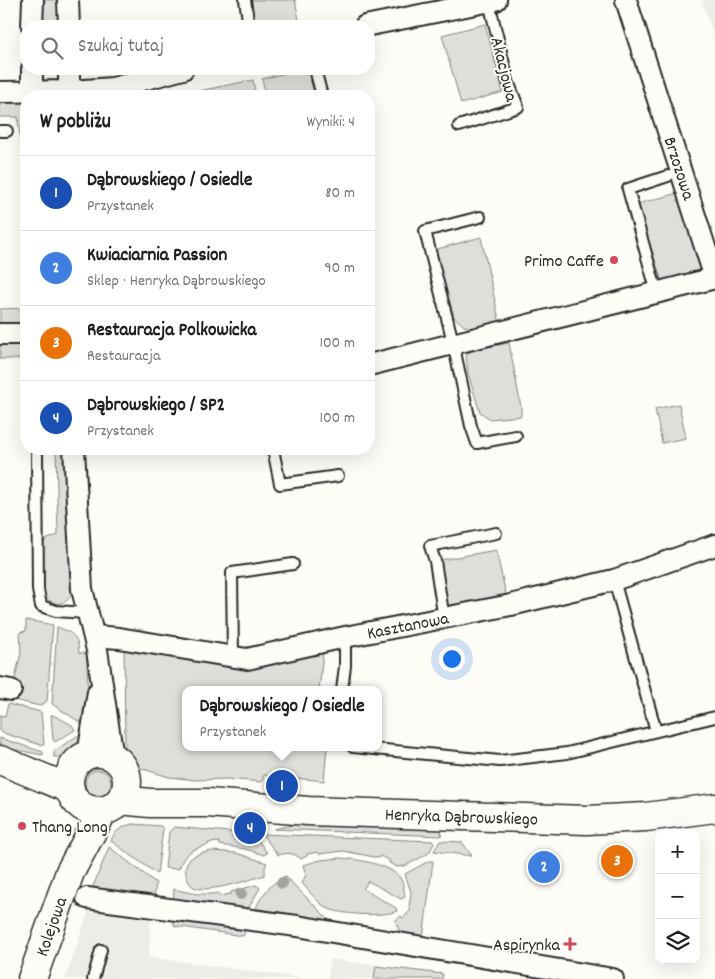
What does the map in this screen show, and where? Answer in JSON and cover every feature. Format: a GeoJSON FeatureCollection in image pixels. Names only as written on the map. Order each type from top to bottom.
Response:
{"type":"FeatureCollection","features":[{"type":"Feature","properties":{"kind":"street"},"geometry":{"type":"LineString","coordinates":[[32,20],[33,0]]}},
{"type":"Feature","properties":{"kind":"street"},"geometry":{"type":"LineString","coordinates":[[68,0],[69,20]]}},
{"type":"Feature","properties":{"kind":"street","name":"Brzozowa"},"geometry":{"type":"LineString","coordinates":[[375,364],[715,278],[626,0]]}},
{"type":"Feature","properties":{"kind":"street","name":"Akacjowa"},"geometry":{"type":"LineString","coordinates":[[375,23],[435,6],[493,1]]}},
{"type":"Feature","properties":{"kind":"street"},"geometry":{"type":"LineString","coordinates":[[32,75],[32,90]]}},
{"type":"Feature","properties":{"kind":"street"},"geometry":{"type":"LineString","coordinates":[[70,75],[70,90]]}},
{"type":"Feature","properties":{"kind":"street"},"geometry":{"type":"LineString","coordinates":[[99,90],[161,75]]}},
{"type":"Feature","properties":{"kind":"street"},"geometry":{"type":"LineString","coordinates":[[0,92],[20,91]]}},
{"type":"Feature","properties":{"kind":"street"},"geometry":{"type":"LineString","coordinates":[[0,334],[20,334]]}},
{"type":"Feature","properties":{"kind":"street"},"geometry":{"type":"LineString","coordinates":[[1,761],[97,782],[101,675],[94,636],[86,613],[82,589],[74,455]]}},
{"type":"Feature","properties":{"kind":"street","name":"Kasztanowa"},"geometry":{"type":"LineString","coordinates":[[94,636],[119,638],[248,659],[345,637],[511,605],[614,580],[715,545]]}},
{"type":"Feature","properties":{"kind":"street","name":"Henryka Dąbrowskiego"},"geometry":{"type":"LineString","coordinates":[[97,782],[150,803],[208,803],[308,811],[587,820],[646,818],[715,808]]}},
{"type":"Feature","properties":{"kind":"street","name":"Kolejowa"},"geometry":{"type":"LineString","coordinates":[[32,979],[70,872],[97,782]]}},
{"type":"Feature","properties":{"kind":"street"},"geometry":{"type":"LineString","coordinates":[[87,898],[297,926],[613,979]]}},
{"type":"Feature","properties":{"kind":"lane"},"geometry":{"type":"LineString","coordinates":[[244,0],[248,20]]}},
{"type":"Feature","properties":{"kind":"lane","name":"Akacjowa"},"geometry":{"type":"LineString","coordinates":[[459,126],[518,107],[508,82],[493,1]]}},
{"type":"Feature","properties":{"kind":"lane"},"geometry":{"type":"LineString","coordinates":[[317,75],[320,90]]}},
{"type":"Feature","properties":{"kind":"lane","name":"Brzozowa"},"geometry":{"type":"LineString","coordinates":[[656,293],[628,189],[668,176]]}},
{"type":"Feature","properties":{"kind":"lane"},"geometry":{"type":"LineString","coordinates":[[480,216],[425,231],[454,345],[471,426],[477,443],[516,436]]}},
{"type":"Feature","properties":{"kind":"lane"},"geometry":{"type":"LineString","coordinates":[[37,455],[38,590],[41,606],[56,611],[86,613]]}},
{"type":"Feature","properties":{"kind":"lane"},"geometry":{"type":"LineString","coordinates":[[274,455],[280,484],[338,476]]}},
{"type":"Feature","properties":{"kind":"lane"},"geometry":{"type":"LineString","coordinates":[[444,619],[435,560],[430,546],[496,534]]}},
{"type":"Feature","properties":{"kind":"lane"},"geometry":{"type":"LineString","coordinates":[[233,657],[232,573],[293,564]]}},
{"type":"Feature","properties":{"kind":"lane"},"geometry":{"type":"LineString","coordinates":[[614,580],[656,731]]}},
{"type":"Feature","properties":{"kind":"lane"},"geometry":{"type":"LineString","coordinates":[[342,686],[345,637]]}},
{"type":"Feature","properties":{"kind":"lane"},"geometry":{"type":"LineString","coordinates":[[382,750],[500,761],[567,753],[715,716]]}},
{"type":"Feature","properties":{"kind":"lane"},"geometry":{"type":"LineString","coordinates":[[93,979],[101,950]]}},
{"type":"Feature","properties":{"kind":"shaded area"},"geometry":{"type":"Polygon","coordinates":[[[42,0],[60,0],[61,20],[43,20],[42,0]]]}},
{"type":"Feature","properties":{"kind":"shaded area"},"geometry":{"type":"Polygon","coordinates":[[[248,0],[295,0],[299,20],[251,20],[248,0]]]}},
{"type":"Feature","properties":{"kind":"shaded area"},"geometry":{"type":"Polygon","coordinates":[[[702,0],[715,0],[715,42],[702,0]]]}},
{"type":"Feature","properties":{"kind":"shaded area"},"geometry":{"type":"Polygon","coordinates":[[[485,24],[503,92],[461,104],[442,35],[485,24]]]}},
{"type":"Feature","properties":{"kind":"shaded area"},"geometry":{"type":"Polygon","coordinates":[[[277,75],[309,75],[313,90],[265,90],[262,79],[277,75]]]}},
{"type":"Feature","properties":{"kind":"shaded area"},"geometry":{"type":"Polygon","coordinates":[[[253,80],[255,90],[204,90],[253,80]]]}},
{"type":"Feature","properties":{"kind":"shaded area"},"geometry":{"type":"Polygon","coordinates":[[[0,99],[20,99],[20,137],[18,117],[0,117],[0,99]]]}},
{"type":"Feature","properties":{"kind":"shaded area"},"geometry":{"type":"Polygon","coordinates":[[[678,193],[702,271],[662,282],[637,204],[678,193]]]}},
{"type":"Feature","properties":{"kind":"shaded area"},"geometry":{"type":"Polygon","coordinates":[[[481,237],[500,324],[478,329],[464,326],[454,317],[434,250],[481,237]]]}},
{"type":"Feature","properties":{"kind":"shaded area"},"geometry":{"type":"Polygon","coordinates":[[[20,308],[20,325],[2,326],[0,323],[0,309],[20,308]]]}},
{"type":"Feature","properties":{"kind":"shaded area"},"geometry":{"type":"Polygon","coordinates":[[[0,341],[20,341],[20,359],[0,359],[0,341]]]}},
{"type":"Feature","properties":{"kind":"shaded area"},"geometry":{"type":"Polygon","coordinates":[[[509,343],[521,416],[490,419],[480,412],[468,374],[466,355],[473,349],[509,343]]]}},
{"type":"Feature","properties":{"kind":"shaded area"},"geometry":{"type":"Polygon","coordinates":[[[679,404],[686,438],[662,443],[655,409],[679,404]]]}},
{"type":"Feature","properties":{"kind":"shaded area"},"geometry":{"type":"Polygon","coordinates":[[[56,455],[68,455],[72,593],[70,598],[63,603],[55,603],[44,595],[42,548],[45,540],[58,535],[56,455]]]}},
{"type":"Feature","properties":{"kind":"shaded area"},"geometry":{"type":"Polygon","coordinates":[[[496,550],[507,599],[445,610],[435,561],[496,550]]]}},
{"type":"Feature","properties":{"kind":"shaded area"},"geometry":{"type":"Polygon","coordinates":[[[26,620],[53,625],[47,701],[40,706],[10,699],[21,653],[20,632],[26,631],[26,620]]]}},
{"type":"Feature","properties":{"kind":"shaded area"},"geometry":{"type":"Polygon","coordinates":[[[57,627],[74,636],[79,653],[87,653],[88,723],[81,723],[52,704],[57,627]]]}},
{"type":"Feature","properties":{"kind":"shaded area"},"geometry":{"type":"Polygon","coordinates":[[[124,646],[255,666],[323,653],[319,686],[182,686],[182,751],[327,751],[324,781],[264,775],[262,782],[227,779],[196,780],[169,777],[140,768],[125,749],[124,646]]]}},
{"type":"Feature","properties":{"kind":"shaded area"},"geometry":{"type":"Polygon","coordinates":[[[8,704],[41,712],[44,744],[41,745],[0,732],[0,715],[5,716],[8,704]]]}},
{"type":"Feature","properties":{"kind":"shaded area"},"geometry":{"type":"Polygon","coordinates":[[[51,715],[72,725],[75,730],[55,742],[53,740],[51,715]]]}},
{"type":"Feature","properties":{"kind":"shaded area"},"geometry":{"type":"Polygon","coordinates":[[[82,733],[83,750],[70,758],[54,757],[54,751],[82,733]]]}},
{"type":"Feature","properties":{"kind":"shaded area"},"geometry":{"type":"Polygon","coordinates":[[[0,738],[43,752],[43,755],[0,747],[0,738]]]}},
{"type":"Feature","properties":{"kind":"shaded area"},"geometry":{"type":"Polygon","coordinates":[[[98,770],[108,773],[111,783],[108,793],[98,796],[88,793],[85,783],[88,773],[98,770]]]}},
{"type":"Feature","properties":{"kind":"shaded area"},"geometry":{"type":"Polygon","coordinates":[[[132,824],[161,826],[163,829],[157,874],[111,841],[119,830],[132,824]]]}},
{"type":"Feature","properties":{"kind":"shaded area"},"geometry":{"type":"Polygon","coordinates":[[[298,824],[442,829],[441,836],[274,829],[298,824]]]}},
{"type":"Feature","properties":{"kind":"shaded area"},"geometry":{"type":"Polygon","coordinates":[[[174,827],[241,833],[241,838],[258,840],[267,853],[264,855],[245,849],[220,845],[219,842],[208,843],[208,845],[189,852],[183,859],[179,869],[165,868],[169,832],[174,827]]]}},
{"type":"Feature","properties":{"kind":"shaded area"},"geometry":{"type":"Polygon","coordinates":[[[262,834],[433,841],[434,843],[429,853],[405,866],[397,867],[380,856],[379,858],[344,851],[307,854],[307,856],[301,859],[290,854],[278,855],[262,834]]]}},
{"type":"Feature","properties":{"kind":"shaded area"},"geometry":{"type":"Polygon","coordinates":[[[440,841],[462,842],[472,856],[434,851],[440,841]]]}},
{"type":"Feature","properties":{"kind":"shaded area"},"geometry":{"type":"Polygon","coordinates":[[[109,847],[156,883],[152,898],[92,889],[109,847]]]}},
{"type":"Feature","properties":{"kind":"shaded area"},"geometry":{"type":"Polygon","coordinates":[[[213,851],[236,853],[267,863],[265,875],[221,887],[196,888],[190,884],[186,876],[186,864],[196,855],[213,851]]]}},
{"type":"Feature","properties":{"kind":"shaded area"},"geometry":{"type":"Polygon","coordinates":[[[340,858],[372,863],[395,873],[403,885],[405,897],[401,899],[368,881],[363,889],[396,908],[397,911],[373,915],[351,914],[327,908],[320,903],[302,883],[306,875],[303,865],[321,860],[340,858]]]}},
{"type":"Feature","properties":{"kind":"shaded area"},"geometry":{"type":"Polygon","coordinates":[[[429,861],[433,861],[423,939],[401,934],[395,921],[401,916],[403,918],[411,910],[409,908],[411,892],[405,874],[429,861]]]}},
{"type":"Feature","properties":{"kind":"shaded area"},"geometry":{"type":"Polygon","coordinates":[[[285,876],[333,924],[255,911],[267,890],[285,876]]]}},
{"type":"Feature","properties":{"kind":"shaded area"},"geometry":{"type":"Polygon","coordinates":[[[256,885],[260,888],[246,912],[173,902],[174,889],[201,894],[218,893],[219,896],[231,894],[231,892],[256,885]]]}},
{"type":"Feature","properties":{"kind":"shaded area"},"geometry":{"type":"Polygon","coordinates":[[[89,910],[151,920],[149,957],[308,979],[65,979],[89,910]]]}},
{"type":"Feature","properties":{"kind":"shaded area"},"geometry":{"type":"Polygon","coordinates":[[[176,920],[243,930],[245,933],[243,936],[175,926],[173,922],[176,920]]]}},
{"type":"Feature","properties":{"kind":"shaded area"},"geometry":{"type":"Polygon","coordinates":[[[330,959],[443,974],[442,979],[328,979],[330,959]]]}},
{"type":"Feature","properties":{"kind":"shaded area"},"geometry":{"type":"Polygon","coordinates":[[[376,966],[443,974],[442,979],[374,979],[376,966]]]}},
{"type":"Feature","properties":{"kind":"place","name":"Primo Caffe"},"geometry":{"type":"Point","coordinates":[614,260]}},
{"type":"Feature","properties":{"kind":"place","name":"Dąbrowskiego / Osiedle"},"geometry":{"type":"Point","coordinates":[282,786]}},
{"type":"Feature","properties":{"kind":"place","name":"Thang Long"},"geometry":{"type":"Point","coordinates":[22,826]}},
{"type":"Feature","properties":{"kind":"place","name":"Dąbrowskiego / SP2"},"geometry":{"type":"Point","coordinates":[250,828]}},
{"type":"Feature","properties":{"kind":"place","name":"Restauracja Polkowicka"},"geometry":{"type":"Point","coordinates":[617,861]}},
{"type":"Feature","properties":{"kind":"place","name":"Kwiaciarnia Passion"},"geometry":{"type":"Point","coordinates":[544,867]}},
{"type":"Feature","properties":{"kind":"place","name":"Aspirynka"},"geometry":{"type":"Point","coordinates":[570,944]}}]}
